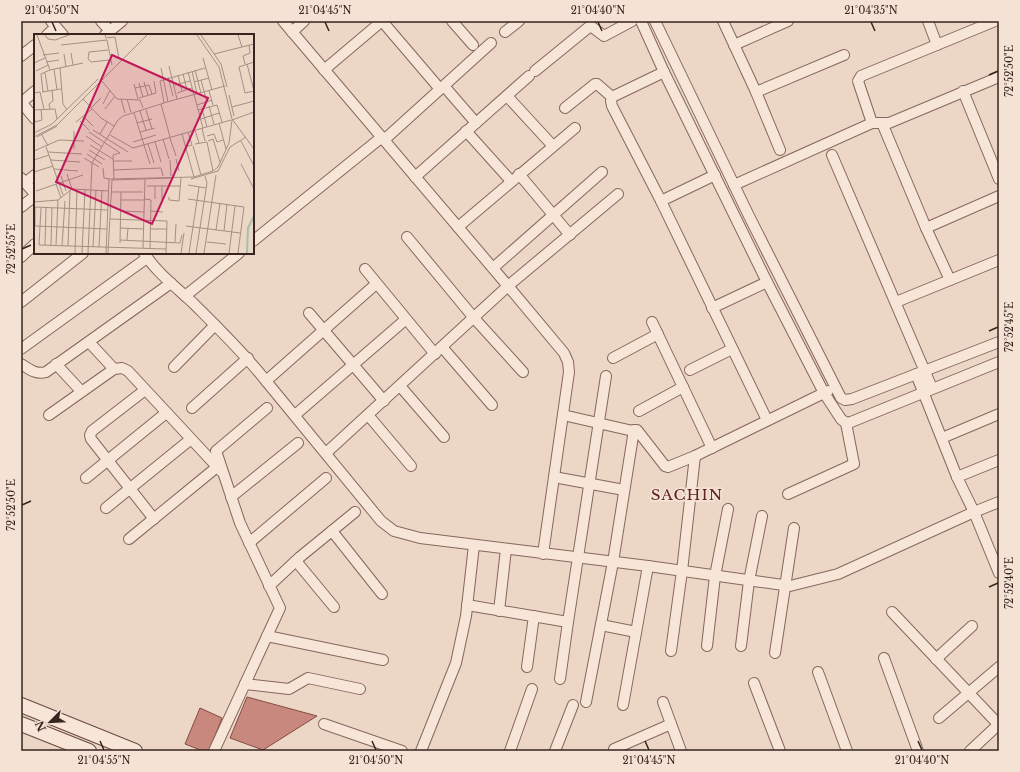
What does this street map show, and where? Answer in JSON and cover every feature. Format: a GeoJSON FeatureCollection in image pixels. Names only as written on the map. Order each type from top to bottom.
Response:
{"type":"FeatureCollection","features":[{"type":"Feature","properties":{"kind":"main road"},"geometry":{"type":"LineString","coordinates":[[21,705],[135,751]]}},
{"type":"Feature","properties":{"kind":"main road"},"geometry":{"type":"LineString","coordinates":[[36,711],[25,726],[66,747],[89,751]]}},
{"type":"Feature","properties":{"kind":"street"},"geometry":{"type":"LineString","coordinates":[[101,21],[107,33],[122,21]]}},
{"type":"Feature","properties":{"kind":"street"},"geometry":{"type":"LineString","coordinates":[[283,21],[564,353],[568,362],[569,372],[543,554]]}},
{"type":"Feature","properties":{"kind":"street"},"geometry":{"type":"LineString","coordinates":[[292,32],[304,21]]}},
{"type":"Feature","properties":{"kind":"street"},"geometry":{"type":"LineString","coordinates":[[324,70],[382,21],[442,88],[476,123]]}},
{"type":"Feature","properties":{"kind":"street"},"geometry":{"type":"LineString","coordinates":[[452,21],[474,46]]}},
{"type":"Feature","properties":{"kind":"street"},"geometry":{"type":"LineString","coordinates":[[415,177],[466,131],[589,26],[604,36],[632,21]]}},
{"type":"Feature","properties":{"kind":"street"},"geometry":{"type":"LineString","coordinates":[[641,21],[664,72],[767,282],[824,393],[841,419],[846,423],[854,464],[788,494]]}},
{"type":"Feature","properties":{"kind":"street"},"geometry":{"type":"LineString","coordinates":[[655,21],[734,185],[841,398],[845,400],[852,399],[999,342]]}},
{"type":"Feature","properties":{"kind":"street"},"geometry":{"type":"LineString","coordinates":[[723,21],[756,92],[780,150]]}},
{"type":"Feature","properties":{"kind":"street"},"geometry":{"type":"LineString","coordinates":[[734,45],[788,21]]}},
{"type":"Feature","properties":{"kind":"street"},"geometry":{"type":"LineString","coordinates":[[928,21],[937,45]]}},
{"type":"Feature","properties":{"kind":"street"},"geometry":{"type":"LineString","coordinates":[[950,280],[858,81],[859,78],[996,21],[999,28]]}},
{"type":"Feature","properties":{"kind":"street"},"geometry":{"type":"LineString","coordinates":[[505,32],[515,22]]}},
{"type":"Feature","properties":{"kind":"street"},"geometry":{"type":"LineString","coordinates":[[48,34],[57,28]]}},
{"type":"Feature","properties":{"kind":"street"},"geometry":{"type":"LineString","coordinates":[[254,240],[383,139],[491,43]]}},
{"type":"Feature","properties":{"kind":"street"},"geometry":{"type":"LineString","coordinates":[[21,56],[34,46]]}},
{"type":"Feature","properties":{"kind":"street"},"geometry":{"type":"LineString","coordinates":[[756,92],[844,55]]}},
{"type":"Feature","properties":{"kind":"street"},"geometry":{"type":"LineString","coordinates":[[612,97],[664,72]]}},
{"type":"Feature","properties":{"kind":"street"},"geometry":{"type":"LineString","coordinates":[[734,185],[877,123],[889,122],[999,77]]}},
{"type":"Feature","properties":{"kind":"street"},"geometry":{"type":"LineString","coordinates":[[565,108],[595,84],[597,84],[612,97]]}},
{"type":"Feature","properties":{"kind":"street"},"geometry":{"type":"LineString","coordinates":[[963,91],[999,179]]}},
{"type":"Feature","properties":{"kind":"street"},"geometry":{"type":"LineString","coordinates":[[34,92],[21,102],[34,118]]}},
{"type":"Feature","properties":{"kind":"street"},"geometry":{"type":"LineString","coordinates":[[507,96],[552,146]]}},
{"type":"Feature","properties":{"kind":"street"},"geometry":{"type":"LineString","coordinates":[[612,97],[612,106],[661,201],[767,420]]}},
{"type":"Feature","properties":{"kind":"street"},"geometry":{"type":"LineString","coordinates":[[458,227],[575,128]]}},
{"type":"Feature","properties":{"kind":"street"},"geometry":{"type":"LineString","coordinates":[[466,131],[554,216],[570,235]]}},
{"type":"Feature","properties":{"kind":"street"},"geometry":{"type":"LineString","coordinates":[[832,155],[896,302],[928,390],[942,438],[957,477],[995,552],[999,573]]}},
{"type":"Feature","properties":{"kind":"street"},"geometry":{"type":"LineString","coordinates":[[493,268],[554,216],[602,172]]}},
{"type":"Feature","properties":{"kind":"street"},"geometry":{"type":"LineString","coordinates":[[34,175],[23,180],[34,194]]}},
{"type":"Feature","properties":{"kind":"street"},"geometry":{"type":"LineString","coordinates":[[661,201],[715,175]]}},
{"type":"Feature","properties":{"kind":"street"},"geometry":{"type":"LineString","coordinates":[[326,454],[508,286],[618,194]]}},
{"type":"Feature","properties":{"kind":"street"},"geometry":{"type":"LineString","coordinates":[[21,207],[34,196]]}},
{"type":"Feature","properties":{"kind":"street"},"geometry":{"type":"LineString","coordinates":[[926,228],[999,196]]}},
{"type":"Feature","properties":{"kind":"street"},"geometry":{"type":"LineString","coordinates":[[407,237],[474,318],[523,372]]}},
{"type":"Feature","properties":{"kind":"street"},"geometry":{"type":"LineString","coordinates":[[21,257],[34,245]]}},
{"type":"Feature","properties":{"kind":"street"},"geometry":{"type":"LineString","coordinates":[[21,302],[82,254]]}},
{"type":"Feature","properties":{"kind":"street"},"geometry":{"type":"LineString","coordinates":[[185,296],[238,254]]}},
{"type":"Feature","properties":{"kind":"street"},"geometry":{"type":"LineString","coordinates":[[21,349],[145,255],[152,265],[248,358],[381,521],[394,531],[420,538],[648,566],[785,586],[796,585],[838,574],[999,502]]}},
{"type":"Feature","properties":{"kind":"street"},"geometry":{"type":"LineString","coordinates":[[896,302],[999,260]]}},
{"type":"Feature","properties":{"kind":"street"},"geometry":{"type":"LineString","coordinates":[[365,269],[405,320],[492,405]]}},
{"type":"Feature","properties":{"kind":"street"},"geometry":{"type":"LineString","coordinates":[[712,308],[767,282]]}},
{"type":"Feature","properties":{"kind":"street"},"geometry":{"type":"LineString","coordinates":[[21,364],[40,374],[46,372],[171,283]]}},
{"type":"Feature","properties":{"kind":"street"},"geometry":{"type":"LineString","coordinates":[[266,381],[376,284]]}},
{"type":"Feature","properties":{"kind":"street"},"geometry":{"type":"LineString","coordinates":[[309,314],[384,401]]}},
{"type":"Feature","properties":{"kind":"street"},"geometry":{"type":"LineString","coordinates":[[294,415],[405,320]]}},
{"type":"Feature","properties":{"kind":"street"},"geometry":{"type":"LineString","coordinates":[[652,322],[712,448]]}},
{"type":"Feature","properties":{"kind":"street"},"geometry":{"type":"LineString","coordinates":[[174,367],[215,325]]}},
{"type":"Feature","properties":{"kind":"street"},"geometry":{"type":"LineString","coordinates":[[613,358],[658,334]]}},
{"type":"Feature","properties":{"kind":"street"},"geometry":{"type":"LineString","coordinates":[[89,342],[114,369]]}},
{"type":"Feature","properties":{"kind":"street"},"geometry":{"type":"LineString","coordinates":[[690,370],[732,349]]}},
{"type":"Feature","properties":{"kind":"street"},"geometry":{"type":"LineString","coordinates":[[192,408],[248,358]]}},
{"type":"Feature","properties":{"kind":"street"},"geometry":{"type":"LineString","coordinates":[[846,423],[999,362]]}},
{"type":"Feature","properties":{"kind":"street"},"geometry":{"type":"LineString","coordinates":[[56,364],[82,391]]}},
{"type":"Feature","properties":{"kind":"street"},"geometry":{"type":"LineString","coordinates":[[49,415],[114,369],[122,368],[128,372],[220,470]]}},
{"type":"Feature","properties":{"kind":"street"},"geometry":{"type":"LineString","coordinates":[[560,679],[606,376]]}},
{"type":"Feature","properties":{"kind":"street"},"geometry":{"type":"LineString","coordinates":[[400,386],[444,438]]}},
{"type":"Feature","properties":{"kind":"street"},"geometry":{"type":"LineString","coordinates":[[639,411],[683,386]]}},
{"type":"Feature","properties":{"kind":"street"},"geometry":{"type":"LineString","coordinates":[[563,416],[633,431],[637,430],[665,466],[668,467],[712,448],[836,387]]}},
{"type":"Feature","properties":{"kind":"street"},"geometry":{"type":"LineString","coordinates":[[145,390],[92,431],[90,435],[91,439],[154,519]]}},
{"type":"Feature","properties":{"kind":"street"},"geometry":{"type":"LineString","coordinates":[[214,751],[280,608],[240,523],[220,470],[216,451],[267,408]]}},
{"type":"Feature","properties":{"kind":"street"},"geometry":{"type":"LineString","coordinates":[[86,478],[166,413]]}},
{"type":"Feature","properties":{"kind":"street"},"geometry":{"type":"LineString","coordinates":[[942,438],[999,414]]}},
{"type":"Feature","properties":{"kind":"street"},"geometry":{"type":"LineString","coordinates":[[368,415],[411,466]]}},
{"type":"Feature","properties":{"kind":"street"},"geometry":{"type":"LineString","coordinates":[[586,702],[613,562],[633,431]]}},
{"type":"Feature","properties":{"kind":"street"},"geometry":{"type":"LineString","coordinates":[[106,508],[191,439]]}},
{"type":"Feature","properties":{"kind":"street"},"geometry":{"type":"LineString","coordinates":[[231,496],[298,443]]}},
{"type":"Feature","properties":{"kind":"street"},"geometry":{"type":"LineString","coordinates":[[671,651],[695,456]]}},
{"type":"Feature","properties":{"kind":"street"},"geometry":{"type":"LineString","coordinates":[[957,477],[999,460]]}},
{"type":"Feature","properties":{"kind":"street"},"geometry":{"type":"LineString","coordinates":[[129,539],[220,470]]}},
{"type":"Feature","properties":{"kind":"street"},"geometry":{"type":"LineString","coordinates":[[554,477],[624,490]]}},
{"type":"Feature","properties":{"kind":"street"},"geometry":{"type":"LineString","coordinates":[[249,543],[326,478]]}},
{"type":"Feature","properties":{"kind":"street"},"geometry":{"type":"LineString","coordinates":[[707,646],[715,576],[728,509]]}},
{"type":"Feature","properties":{"kind":"street"},"geometry":{"type":"LineString","coordinates":[[269,586],[296,561],[355,512]]}},
{"type":"Feature","properties":{"kind":"street"},"geometry":{"type":"LineString","coordinates":[[741,646],[749,581],[762,516]]}},
{"type":"Feature","properties":{"kind":"street"},"geometry":{"type":"LineString","coordinates":[[775,653],[794,528]]}},
{"type":"Feature","properties":{"kind":"street"},"geometry":{"type":"LineString","coordinates":[[332,532],[382,594]]}},
{"type":"Feature","properties":{"kind":"street"},"geometry":{"type":"LineString","coordinates":[[423,750],[456,663],[467,605],[474,545]]}},
{"type":"Feature","properties":{"kind":"street"},"geometry":{"type":"LineString","coordinates":[[499,610],[506,549]]}},
{"type":"Feature","properties":{"kind":"street"},"geometry":{"type":"LineString","coordinates":[[296,561],[334,607]]}},
{"type":"Feature","properties":{"kind":"street"},"geometry":{"type":"LineString","coordinates":[[623,705],[648,566]]}},
{"type":"Feature","properties":{"kind":"street"},"geometry":{"type":"LineString","coordinates":[[467,605],[568,622]]}},
{"type":"Feature","properties":{"kind":"street"},"geometry":{"type":"LineString","coordinates":[[892,612],[999,724],[970,751]]}},
{"type":"Feature","properties":{"kind":"street"},"geometry":{"type":"LineString","coordinates":[[528,667],[534,616]]}},
{"type":"Feature","properties":{"kind":"street"},"geometry":{"type":"LineString","coordinates":[[601,625],[636,632]]}},
{"type":"Feature","properties":{"kind":"street"},"geometry":{"type":"LineString","coordinates":[[936,659],[972,626]]}},
{"type":"Feature","properties":{"kind":"street"},"geometry":{"type":"LineString","coordinates":[[267,636],[384,660]]}},
{"type":"Feature","properties":{"kind":"street"},"geometry":{"type":"LineString","coordinates":[[884,658],[918,751]]}},
{"type":"Feature","properties":{"kind":"street"},"geometry":{"type":"LineString","coordinates":[[938,718],[999,667]]}},
{"type":"Feature","properties":{"kind":"street"},"geometry":{"type":"LineString","coordinates":[[818,672],[847,751]]}},
{"type":"Feature","properties":{"kind":"street"},"geometry":{"type":"LineString","coordinates":[[245,684],[289,689],[308,678],[360,690]]}},
{"type":"Feature","properties":{"kind":"street"},"geometry":{"type":"LineString","coordinates":[[754,683],[780,751]]}},
{"type":"Feature","properties":{"kind":"street"},"geometry":{"type":"LineString","coordinates":[[510,751],[532,689]]}},
{"type":"Feature","properties":{"kind":"street"},"geometry":{"type":"LineString","coordinates":[[663,702],[681,751]]}},
{"type":"Feature","properties":{"kind":"street"},"geometry":{"type":"LineString","coordinates":[[555,751],[573,705]]}},
{"type":"Feature","properties":{"kind":"street"},"geometry":{"type":"LineString","coordinates":[[324,724],[402,751]]}},
{"type":"Feature","properties":{"kind":"street"},"geometry":{"type":"LineString","coordinates":[[614,749],[671,724]]}},
{"type":"Feature","properties":{"kind":"building"},"geometry":{"type":"Polygon","coordinates":[[[247,697],[317,716],[263,750],[230,738],[247,697]]]}},
{"type":"Feature","properties":{"kind":"building"},"geometry":{"type":"Polygon","coordinates":[[[200,708],[222,718],[209,751],[203,751],[185,744],[200,708]]]}},
{"type":"Feature","properties":{"kind":"district","name":"SACHIN"},"geometry":{"type":"Point","coordinates":[687,495]}}]}
